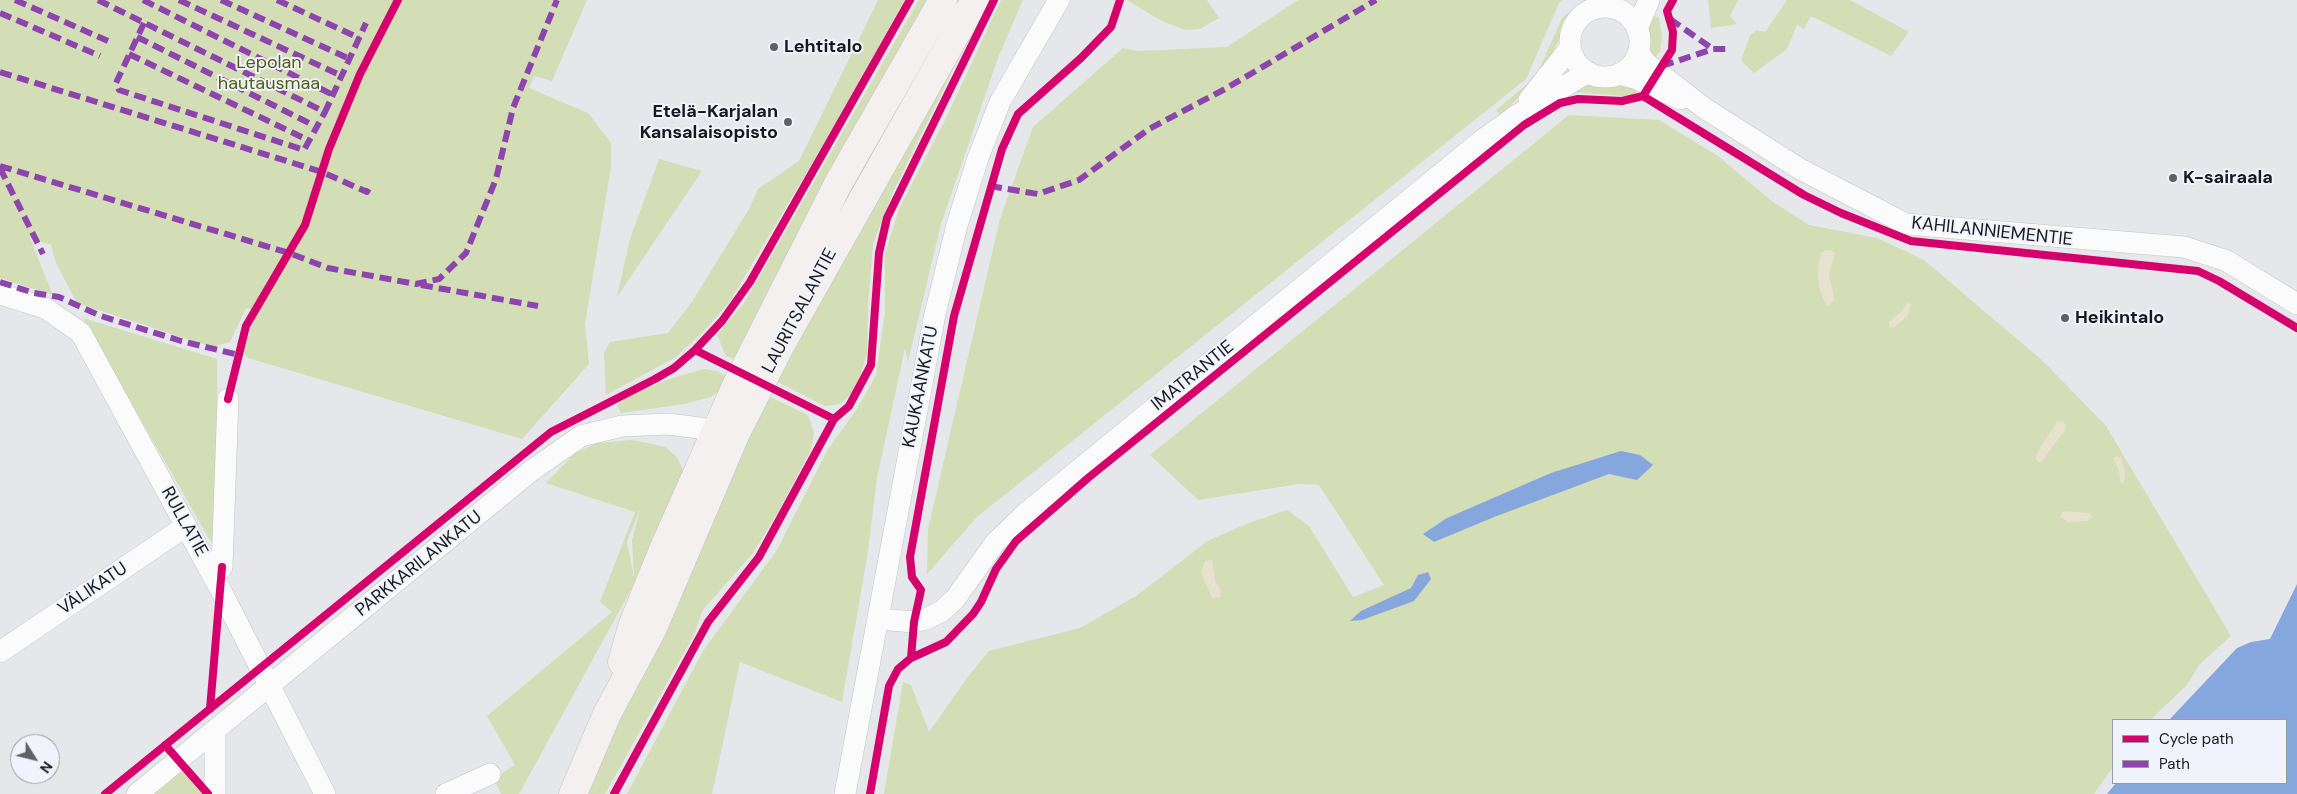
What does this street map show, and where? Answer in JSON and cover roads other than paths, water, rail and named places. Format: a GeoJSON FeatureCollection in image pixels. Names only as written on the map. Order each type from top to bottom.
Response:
{"type":"FeatureCollection","features":[{"type":"Feature","properties":{"kind":"main road","name":"LAURITSALANTIE"},"geometry":{"type":"LineString","coordinates":[[573,794],[607,714],[652,630],[727,431],[740,377],[813,231],[943,0]]}},
{"type":"Feature","properties":{"kind":"main road","name":"LAURITSALANTIE"},"geometry":{"type":"LineString","coordinates":[[727,431],[803,303],[975,0]]}},
{"type":"Feature","properties":{"kind":"street","name":"KAUKAANKATU"},"geometry":{"type":"LineString","coordinates":[[845,794],[936,314],[957,225],[978,158],[1000,102],[1058,0]]}},
{"type":"Feature","properties":{"kind":"street"},"geometry":{"type":"LineString","coordinates":[[1638,29],[1649,0]]}},
{"type":"Feature","properties":{"kind":"street"},"geometry":{"type":"LineString","coordinates":[[1609,3],[1624,12],[1638,29],[1640,38],[1638,52],[1629,66],[1619,74],[1603,77],[1588,72],[1573,58],[1570,38],[1577,20],[1593,8],[1609,3]]}},
{"type":"Feature","properties":{"kind":"street","name":"IMATRANTIE"},"geometry":{"type":"LineString","coordinates":[[1512,119],[1570,48]]}},
{"type":"Feature","properties":{"kind":"street","name":"KAHILANNIEMENTIE"},"geometry":{"type":"LineString","coordinates":[[1638,52],[1646,64],[1704,108],[1800,169],[1906,224],[2184,247],[2227,261],[2297,304]]}},
{"type":"Feature","properties":{"kind":"street","name":"IMATRANTIE"},"geometry":{"type":"LineString","coordinates":[[879,619],[914,622],[926,620],[942,611],[955,599],[995,543],[1025,514],[1477,144],[1512,119],[1588,72]]}},
{"type":"Feature","properties":{"kind":"street","name":"KAHILANNIEMENTIE"},"geometry":{"type":"LineString","coordinates":[[1619,74],[1704,108]]}},
{"type":"Feature","properties":{"kind":"street","name":"RULLATIE"},"geometry":{"type":"LineString","coordinates":[[0,294],[45,308],[81,333],[186,526],[218,571],[270,686],[325,794]]}},
{"type":"Feature","properties":{"kind":"street"},"geometry":{"type":"LineString","coordinates":[[218,571],[228,399]]}},
{"type":"Feature","properties":{"kind":"street","name":"PARKKARILANKATU"},"geometry":{"type":"LineString","coordinates":[[137,794],[531,471],[581,436],[622,426],[668,424],[727,431]]}},
{"type":"Feature","properties":{"kind":"street","name":"VÄLIKATU"},"geometry":{"type":"LineString","coordinates":[[0,652],[186,526]]}},
{"type":"Feature","properties":{"kind":"street"},"geometry":{"type":"LineString","coordinates":[[215,730],[215,794]]}},
{"type":"Feature","properties":{"kind":"street"},"geometry":{"type":"LineString","coordinates":[[446,794],[490,774]]}},
{"type":"Feature","properties":{"kind":"water"},"geometry":{"type":"Polygon","coordinates":[[[1621,451],[1640,455],[1653,465],[1637,480],[1609,474],[1494,517],[1434,542],[1423,534],[1447,518],[1551,473],[1621,451]]]}},
{"type":"Feature","properties":{"kind":"water"},"geometry":{"type":"Polygon","coordinates":[[[1428,572],[1431,579],[1414,601],[1362,620],[1350,621],[1361,611],[1411,588],[1418,575],[1428,572]]]}},
{"type":"Feature","properties":{"kind":"water"},"geometry":{"type":"Polygon","coordinates":[[[2297,584],[2297,794],[2107,794],[2115,784],[2287,784],[2287,719],[2170,719],[2237,648],[2251,642],[2270,639],[2297,584]]]}},
{"type":"Feature","properties":{"kind":"place","name":"Lehtitalo"},"geometry":{"type":"Point","coordinates":[774,47]}},
{"type":"Feature","properties":{"kind":"place","name":"Etelä-Karjalan Kansalaisopisto"},"geometry":{"type":"Point","coordinates":[788,122]}},
{"type":"Feature","properties":{"kind":"place","name":"K-sairaala"},"geometry":{"type":"Point","coordinates":[2173,178]}},
{"type":"Feature","properties":{"kind":"place","name":"Heikintalo"},"geometry":{"type":"Point","coordinates":[2065,318]}},
{"type":"Feature","properties":{"kind":"park label","name":"Lepolan hautausmaa"},"geometry":{"type":"Point","coordinates":[269,73]}}]}
